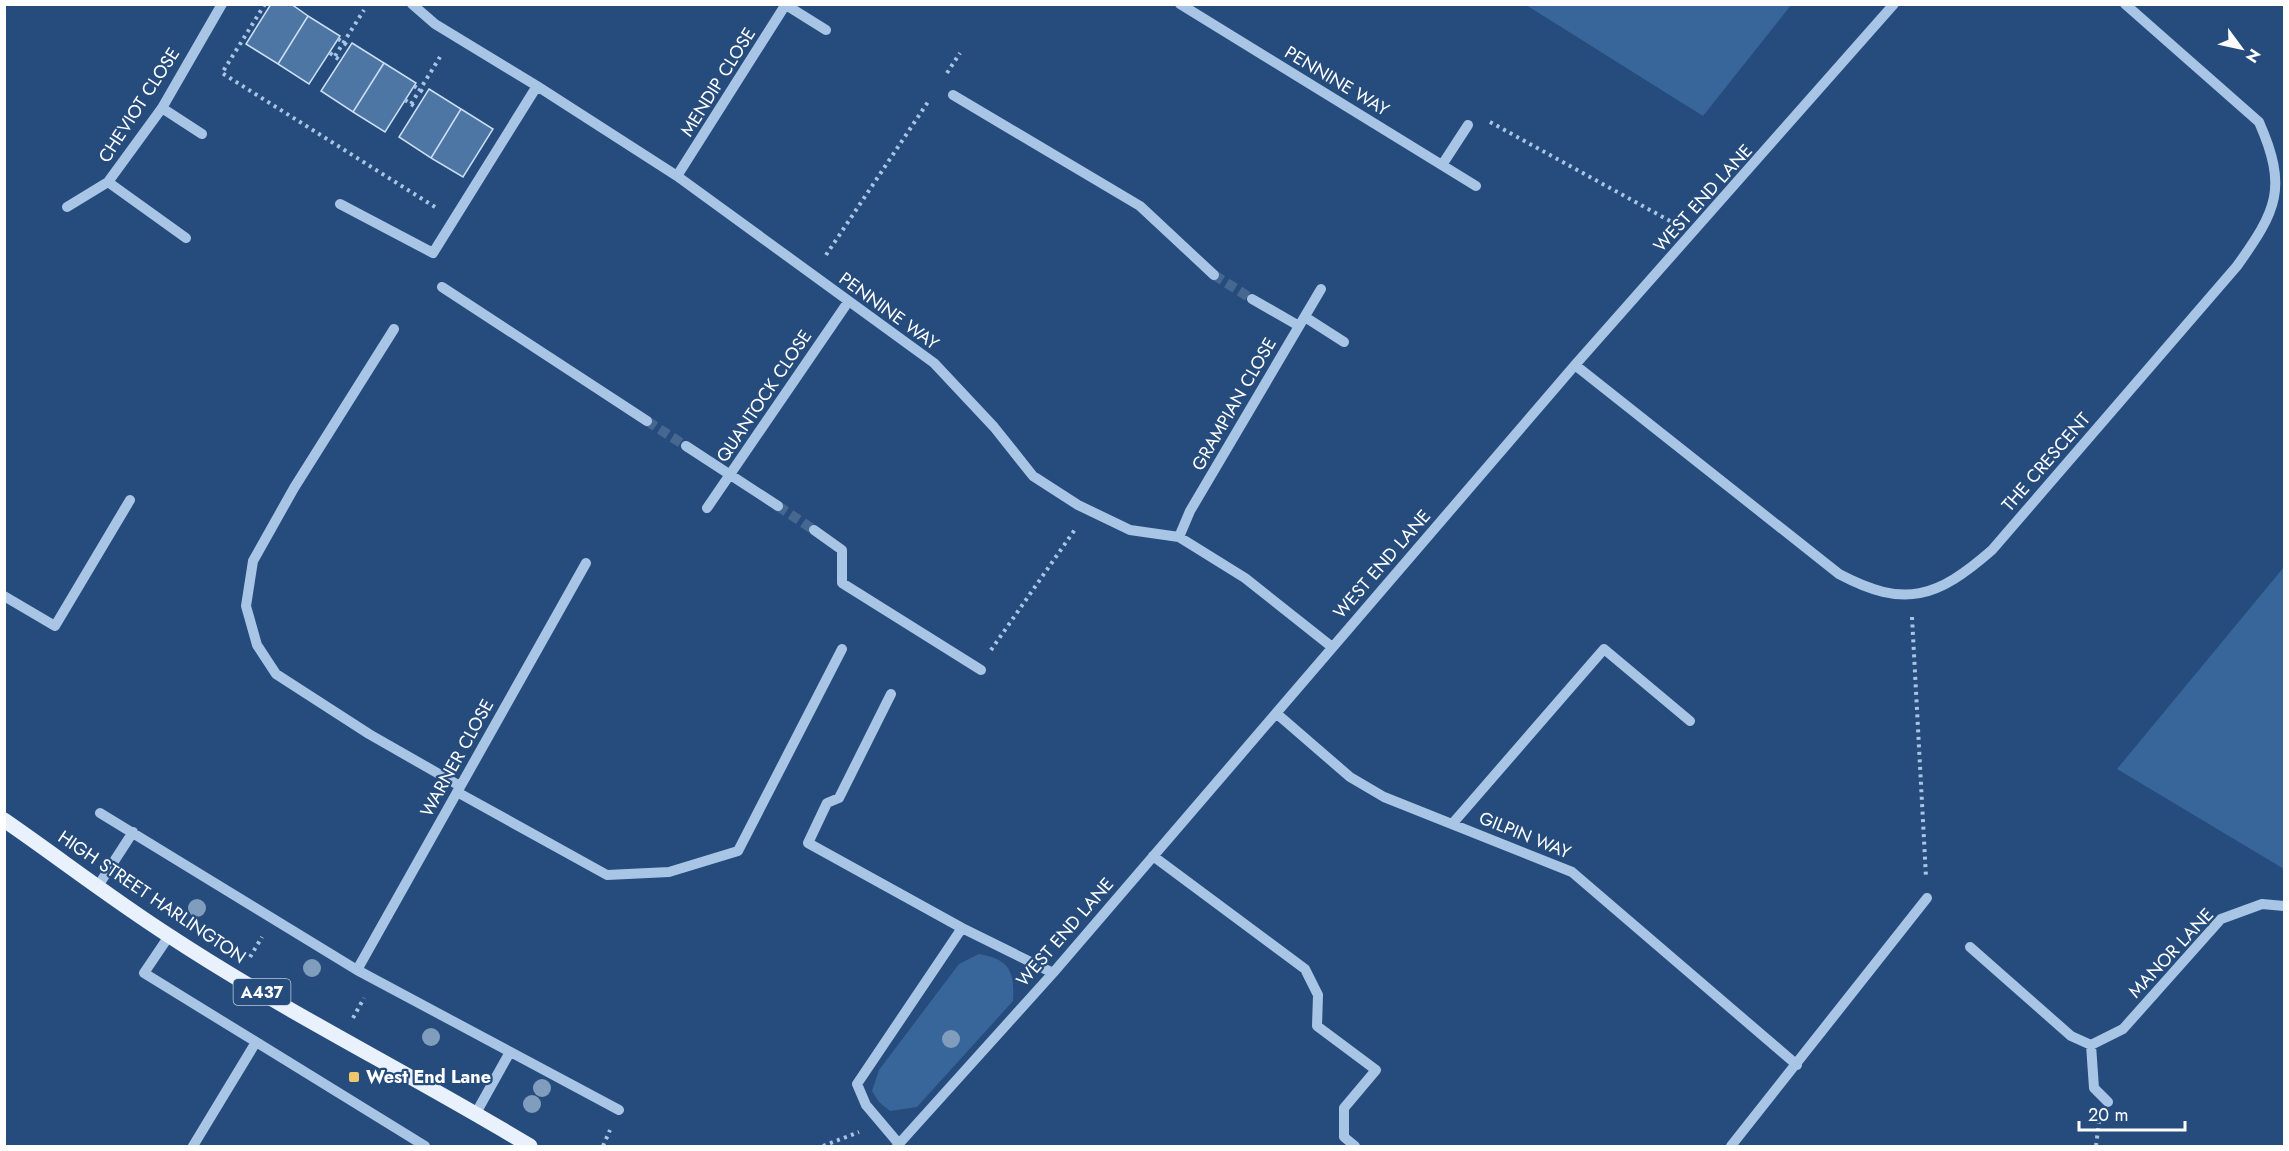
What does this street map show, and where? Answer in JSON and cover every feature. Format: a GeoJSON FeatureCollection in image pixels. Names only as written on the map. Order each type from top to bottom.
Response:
{"type":"FeatureCollection","features":[{"type":"Feature","properties":{"kind":"main road","name":"HIGH STREET HARLINGTON"},"geometry":{"type":"LineString","coordinates":[[4,820],[169,936],[529,1146]]}},
{"type":"Feature","properties":{"kind":"street","name":"CHEVIOT CLOSE"},"geometry":{"type":"LineString","coordinates":[[67,207],[108,182],[162,108],[222,4]]}},
{"type":"Feature","properties":{"kind":"street","name":"PENNINE WAY"},"geometry":{"type":"LineString","coordinates":[[412,4],[435,24],[677,176],[934,363],[994,427],[1033,476],[1089,511],[1130,530],[1179,537],[1245,578],[1332,646]]}},
{"type":"Feature","properties":{"kind":"street","name":"PENNINE WAY"},"geometry":{"type":"LineString","coordinates":[[1180,4],[1476,186]]}},
{"type":"Feature","properties":{"kind":"street","name":"WEST END LANE"},"geometry":{"type":"LineString","coordinates":[[898,1145],[1053,974],[1575,365],[1894,4]]}},
{"type":"Feature","properties":{"kind":"street","name":"THE CRESCENT"},"geometry":{"type":"LineString","coordinates":[[1575,365],[1839,573],[1863,586],[1888,594],[1911,596],[1938,588],[1965,574],[1992,550],[2237,266],[2265,227],[2274,206],[2276,178],[2270,148],[2259,122],[2125,4]]}},
{"type":"Feature","properties":{"kind":"street"},"geometry":{"type":"LineString","coordinates":[[786,5],[826,30]]}},
{"type":"Feature","properties":{"kind":"street","name":"MENDIP CLOSE"},"geometry":{"type":"LineString","coordinates":[[677,176],[786,5]]}},
{"type":"Feature","properties":{"kind":"street"},"geometry":{"type":"LineString","coordinates":[[340,204],[433,253],[537,86]]}},
{"type":"Feature","properties":{"kind":"street"},"geometry":{"type":"LineString","coordinates":[[953,95],[1140,206],[1214,275]]}},
{"type":"Feature","properties":{"kind":"street"},"geometry":{"type":"LineString","coordinates":[[162,108],[202,134]]}},
{"type":"Feature","properties":{"kind":"street"},"geometry":{"type":"LineString","coordinates":[[1442,165],[1468,125]]}},
{"type":"Feature","properties":{"kind":"street"},"geometry":{"type":"LineString","coordinates":[[108,182],[186,238]]}},
{"type":"Feature","properties":{"kind":"street"},"geometry":{"type":"LineString","coordinates":[[442,287],[647,421]]}},
{"type":"Feature","properties":{"kind":"street","name":"GRAMPIAN CLOSE"},"geometry":{"type":"LineString","coordinates":[[1179,537],[1190,511],[1321,289]]}},
{"type":"Feature","properties":{"kind":"street"},"geometry":{"type":"LineString","coordinates":[[1252,298],[1344,342]]}},
{"type":"Feature","properties":{"kind":"street","name":"QUANTOCK CLOSE"},"geometry":{"type":"LineString","coordinates":[[707,508],[848,302]]}},
{"type":"Feature","properties":{"kind":"street"},"geometry":{"type":"LineString","coordinates":[[394,329],[294,488],[253,561],[246,606],[257,645],[276,674],[459,789],[607,875],[669,872],[738,851],[842,649]]}},
{"type":"Feature","properties":{"kind":"street"},"geometry":{"type":"LineString","coordinates":[[686,446],[778,506]]}},
{"type":"Feature","properties":{"kind":"street"},"geometry":{"type":"LineString","coordinates":[[4,596],[56,626],[130,500]]}},
{"type":"Feature","properties":{"kind":"street"},"geometry":{"type":"LineString","coordinates":[[814,530],[842,550],[842,583],[977,668]]}},
{"type":"Feature","properties":{"kind":"street","name":"WARNER CLOSE"},"geometry":{"type":"LineString","coordinates":[[357,970],[586,563]]}},
{"type":"Feature","properties":{"kind":"street"},"geometry":{"type":"LineString","coordinates":[[1453,823],[1604,649],[1690,721]]}},
{"type":"Feature","properties":{"kind":"street"},"geometry":{"type":"LineString","coordinates":[[891,694],[839,798],[826,803],[808,843],[962,928],[1053,974]]}},
{"type":"Feature","properties":{"kind":"street","name":"GILPIN WAY"},"geometry":{"type":"LineString","coordinates":[[1276,713],[1350,777],[1384,797],[1572,872],[1797,1065]]}},
{"type":"Feature","properties":{"kind":"street"},"geometry":{"type":"LineString","coordinates":[[100,813],[357,970],[619,1110]]}},
{"type":"Feature","properties":{"kind":"street"},"geometry":{"type":"LineString","coordinates":[[98,886],[133,832]]}},
{"type":"Feature","properties":{"kind":"street"},"geometry":{"type":"LineString","coordinates":[[1153,856],[1305,969],[1318,995],[1317,1026],[1376,1070],[1344,1108],[1344,1137],[1355,1146]]}},
{"type":"Feature","properties":{"kind":"street"},"geometry":{"type":"LineString","coordinates":[[1731,1146],[1927,898]]}},
{"type":"Feature","properties":{"kind":"street","name":"MANOR LANE"},"geometry":{"type":"LineString","coordinates":[[2091,1045],[2124,1029],[2221,919],[2262,904],[2284,906]]}},
{"type":"Feature","properties":{"kind":"street"},"geometry":{"type":"LineString","coordinates":[[898,1145],[866,1106],[857,1084],[962,928]]}},
{"type":"Feature","properties":{"kind":"street"},"geometry":{"type":"LineString","coordinates":[[169,936],[144,973],[425,1146]]}},
{"type":"Feature","properties":{"kind":"street"},"geometry":{"type":"LineString","coordinates":[[1970,947],[2071,1036],[2091,1045],[2094,1088],[2108,1102]]}},
{"type":"Feature","properties":{"kind":"street"},"geometry":{"type":"LineString","coordinates":[[193,1146],[256,1042]]}},
{"type":"Feature","properties":{"kind":"street"},"geometry":{"type":"LineString","coordinates":[[476,1113],[510,1052]]}},
{"type":"Feature","properties":{"kind":"path"},"geometry":{"type":"LineString","coordinates":[[265,4],[263,11],[222,73],[436,207]]}},
{"type":"Feature","properties":{"kind":"path"},"geometry":{"type":"LineString","coordinates":[[334,56],[364,10]]}},
{"type":"Feature","properties":{"kind":"path"},"geometry":{"type":"LineString","coordinates":[[338,39],[350,47]]}},
{"type":"Feature","properties":{"kind":"path"},"geometry":{"type":"LineString","coordinates":[[330,53],[341,61]]}},
{"type":"Feature","properties":{"kind":"path"},"geometry":{"type":"LineString","coordinates":[[941,83],[960,53]]}},
{"type":"Feature","properties":{"kind":"path"},"geometry":{"type":"LineString","coordinates":[[411,104],[440,57]]}},
{"type":"Feature","properties":{"kind":"path"},"geometry":{"type":"LineString","coordinates":[[414,86],[426,94]]}},
{"type":"Feature","properties":{"kind":"path"},"geometry":{"type":"LineString","coordinates":[[812,275],[934,93]]}},
{"type":"Feature","properties":{"kind":"path"},"geometry":{"type":"LineString","coordinates":[[405,100],[417,108]]}},
{"type":"Feature","properties":{"kind":"path"},"geometry":{"type":"LineString","coordinates":[[1484,119],[1668,220]]}},
{"type":"Feature","properties":{"kind":"path"},"geometry":{"type":"LineString","coordinates":[[977,668],[1089,511]]}},
{"type":"Feature","properties":{"kind":"path"},"geometry":{"type":"LineString","coordinates":[[1911,596],[1927,898]]}},
{"type":"Feature","properties":{"kind":"path"},"geometry":{"type":"LineString","coordinates":[[238,978],[273,918]]}},
{"type":"Feature","properties":{"kind":"path"},"geometry":{"type":"LineString","coordinates":[[342,1039],[374,979]]}},
{"type":"Feature","properties":{"kind":"path"},"geometry":{"type":"LineString","coordinates":[[823,1146],[858,1133],[875,1116]]}},
{"type":"Feature","properties":{"kind":"shaded area"},"geometry":{"type":"Polygon","coordinates":[[[1526,5],[1791,5],[1703,116],[1526,5]]]}},
{"type":"Feature","properties":{"kind":"shaded area"},"geometry":{"type":"Polygon","coordinates":[[[2284,567],[2284,869],[2117,769],[2284,567]]]}},
{"type":"Feature","properties":{"kind":"shaded area"},"geometry":{"type":"Polygon","coordinates":[[[979,954],[997,959],[1008,968],[1013,982],[1013,1001],[917,1107],[890,1111],[879,1102],[872,1091],[879,1070],[959,964],[979,954]]]}},
{"type":"Feature","properties":{"kind":"building"},"geometry":{"type":"Polygon","coordinates":[[[271,4],[291,4],[308,16],[278,64],[246,44],[271,4]]]}},
{"type":"Feature","properties":{"kind":"building"},"geometry":{"type":"Polygon","coordinates":[[[308,16],[340,36],[309,84],[278,64],[308,16]]]}},
{"type":"Feature","properties":{"kind":"building"},"geometry":{"type":"Polygon","coordinates":[[[352,43],[384,63],[353,112],[321,91],[352,43]]]}},
{"type":"Feature","properties":{"kind":"building"},"geometry":{"type":"Polygon","coordinates":[[[384,63],[416,83],[385,132],[353,112],[384,63]]]}},
{"type":"Feature","properties":{"kind":"building"},"geometry":{"type":"Polygon","coordinates":[[[429,89],[461,109],[431,158],[399,137],[429,89]]]}},
{"type":"Feature","properties":{"kind":"building"},"geometry":{"type":"Polygon","coordinates":[[[461,109],[493,129],[463,177],[431,158],[461,109]]]}},
{"type":"Feature","properties":{"kind":"tunnel"},"geometry":{"type":"LineString","coordinates":[[1214,275],[1252,299]]}},
{"type":"Feature","properties":{"kind":"tunnel"},"geometry":{"type":"LineString","coordinates":[[647,421],[686,446]]}},
{"type":"Feature","properties":{"kind":"tunnel"},"geometry":{"type":"LineString","coordinates":[[778,506],[814,530]]}},
{"type":"Feature","properties":{"kind":"place","name":"West End Lane"},"geometry":{"type":"Point","coordinates":[354,1077]}}]}
